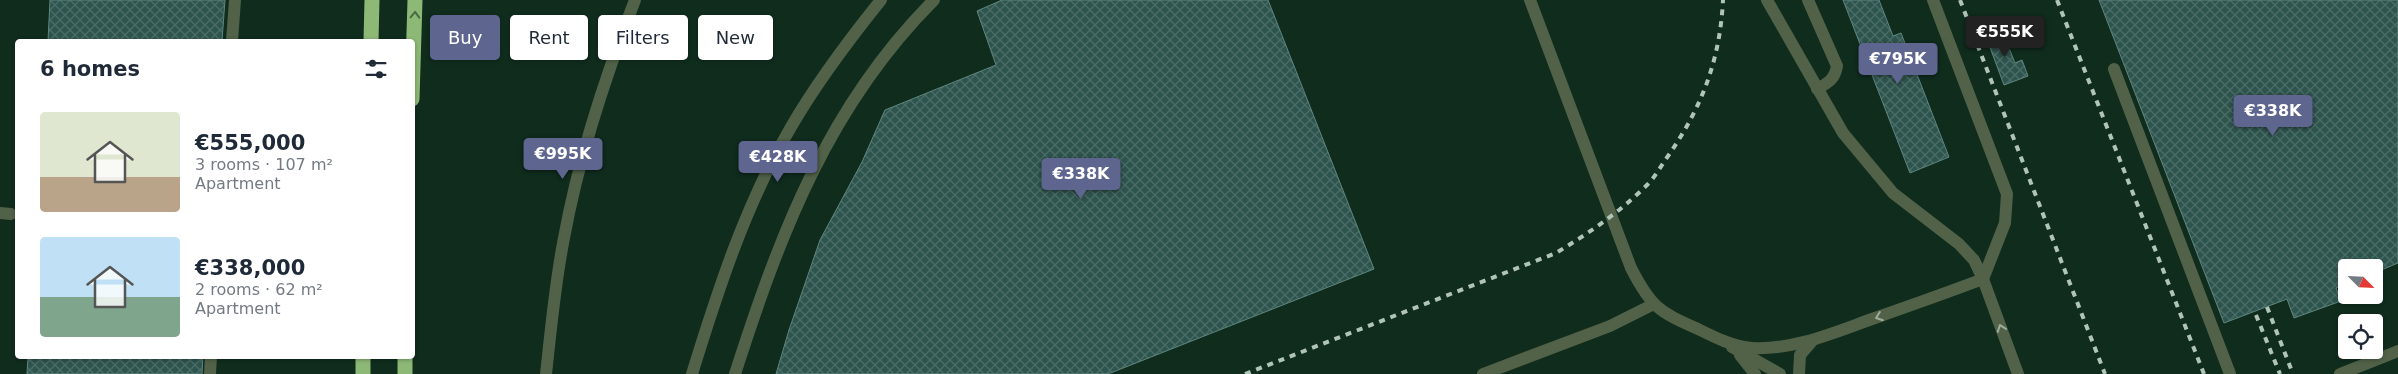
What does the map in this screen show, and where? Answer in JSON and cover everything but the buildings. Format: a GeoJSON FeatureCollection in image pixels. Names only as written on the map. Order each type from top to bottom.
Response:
{"type":"FeatureCollection","features":[{"type":"Feature","properties":{"kind":"highway"},"geometry":{"type":"LineString","coordinates":[[371,39],[372,0]]}},
{"type":"Feature","properties":{"kind":"highway"},"geometry":{"type":"LineString","coordinates":[[414,39],[415,0]]}},
{"type":"Feature","properties":{"kind":"highway"},"geometry":{"type":"LineString","coordinates":[[363,359],[363,374]]}},
{"type":"Feature","properties":{"kind":"highway"},"geometry":{"type":"LineString","coordinates":[[405,359],[405,374]]}},
{"type":"Feature","properties":{"kind":"street"},"geometry":{"type":"LineString","coordinates":[[232,39],[235,0]]}},
{"type":"Feature","properties":{"kind":"street"},"geometry":{"type":"LineString","coordinates":[[546,374],[564,237],[585,145],[635,0]]}},
{"type":"Feature","properties":{"kind":"street"},"geometry":{"type":"LineString","coordinates":[[692,374],[715,300],[752,204],[790,129],[835,57],[881,0]]}},
{"type":"Feature","properties":{"kind":"street"},"geometry":{"type":"LineString","coordinates":[[735,374],[791,215],[827,141],[850,104],[888,52],[934,0]]}},
{"type":"Feature","properties":{"kind":"street"},"geometry":{"type":"LineString","coordinates":[[1530,0],[1607,198],[1631,268],[1654,304],[1674,319],[1719,339],[1749,348],[1796,345],[1813,340],[1983,279],[2005,223],[2007,194],[1934,0]]}},
{"type":"Feature","properties":{"kind":"street"},"geometry":{"type":"LineString","coordinates":[[1767,0],[1843,134],[1894,193],[1960,244],[1974,260],[1983,279],[2018,374]]}},
{"type":"Feature","properties":{"kind":"street"},"geometry":{"type":"LineString","coordinates":[[1808,0],[1837,66],[1836,74],[1831,81],[1818,89]]}},
{"type":"Feature","properties":{"kind":"street"},"geometry":{"type":"LineString","coordinates":[[2114,68],[2230,374]]}},
{"type":"Feature","properties":{"kind":"street"},"geometry":{"type":"LineString","coordinates":[[1483,374],[1610,326],[1654,304]]}},
{"type":"Feature","properties":{"kind":"street"},"geometry":{"type":"LineString","coordinates":[[1719,339],[1780,374]]}},
{"type":"Feature","properties":{"kind":"street"},"geometry":{"type":"LineString","coordinates":[[1800,374],[1800,356],[1813,340]]}},
{"type":"Feature","properties":{"kind":"street"},"geometry":{"type":"LineString","coordinates":[[1737,351],[1755,374]]}},
{"type":"Feature","properties":{"kind":"street"},"geometry":{"type":"LineString","coordinates":[[2340,374],[2398,351]]}},
{"type":"Feature","properties":{"kind":"street"},"geometry":{"type":"LineString","coordinates":[[210,374],[211,359]]}},
{"type":"Feature","properties":{"kind":"railway"},"geometry":{"type":"LineString","coordinates":[[1245,374],[1556,253],[1615,213],[1653,178],[1691,119],[1700,101],[1713,63],[1718,43],[1723,0]]}},
{"type":"Feature","properties":{"kind":"railway"},"geometry":{"type":"LineString","coordinates":[[1960,0],[2105,374]]}},
{"type":"Feature","properties":{"kind":"railway"},"geometry":{"type":"LineString","coordinates":[[2057,0],[2204,374]]}},
{"type":"Feature","properties":{"kind":"railway"},"geometry":{"type":"LineString","coordinates":[[2267,307],[2293,374]]}},
{"type":"Feature","properties":{"kind":"railway"},"geometry":{"type":"LineString","coordinates":[[2256,315],[2280,374]]}}]}
